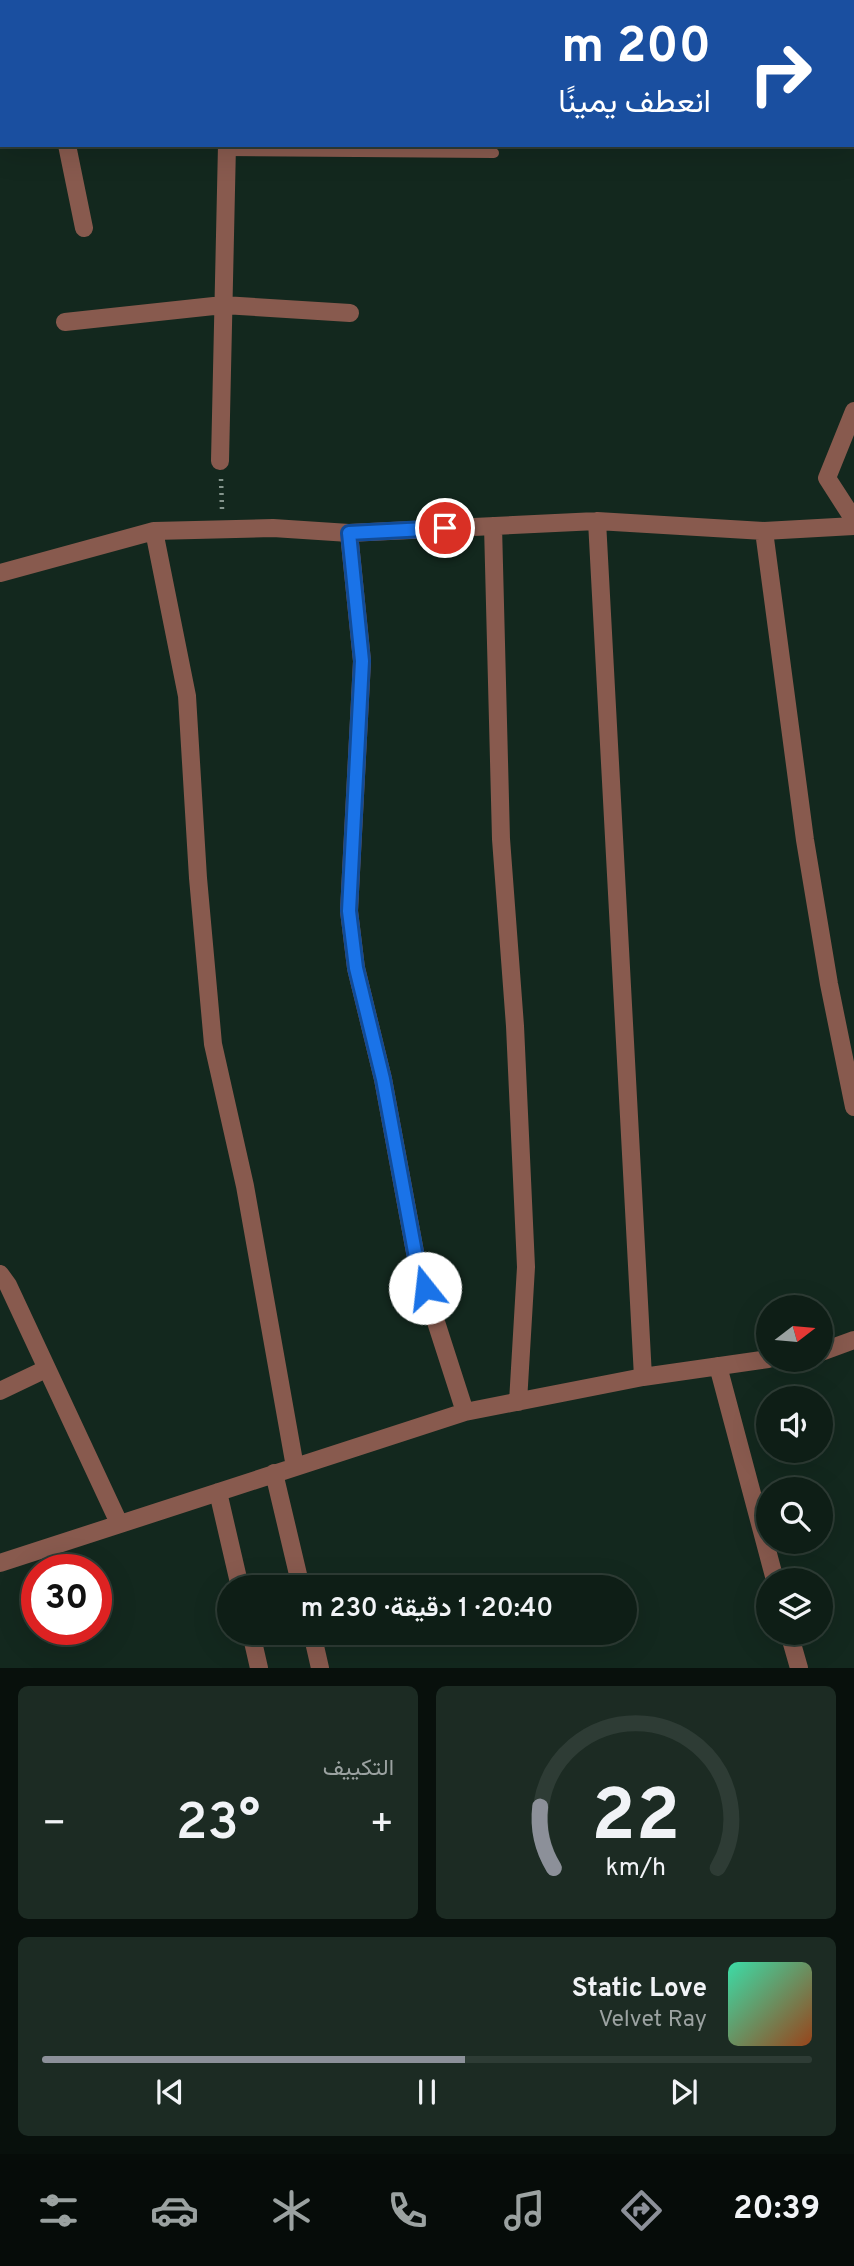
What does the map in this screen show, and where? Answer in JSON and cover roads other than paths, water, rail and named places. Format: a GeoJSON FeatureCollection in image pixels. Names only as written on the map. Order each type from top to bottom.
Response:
{"type":"FeatureCollection","features":[{"type":"Feature","properties":{"kind":"street"},"geometry":{"type":"LineString","coordinates":[[67,147],[84,228]]}},
{"type":"Feature","properties":{"kind":"street"},"geometry":{"type":"LineString","coordinates":[[220,461],[227,148]]}},
{"type":"Feature","properties":{"kind":"street"},"geometry":{"type":"LineString","coordinates":[[65,322],[223,305],[350,313]]}},
{"type":"Feature","properties":{"kind":"street"},"geometry":{"type":"LineString","coordinates":[[854,411],[827,478],[854,520]]}},
{"type":"Feature","properties":{"kind":"street"},"geometry":{"type":"LineString","coordinates":[[597,521],[643,1377]]}},
{"type":"Feature","properties":{"kind":"street"},"geometry":{"type":"LineString","coordinates":[[0,573],[154,531],[273,528],[349,533],[597,521],[764,531],[854,526]]}},
{"type":"Feature","properties":{"kind":"street"},"geometry":{"type":"LineString","coordinates":[[493,526],[501,838],[515,1026],[526,1267],[518,1402]]}},
{"type":"Feature","properties":{"kind":"street"},"geometry":{"type":"LineString","coordinates":[[154,531],[187,696],[198,878],[213,1044],[245,1186],[295,1467]]}},
{"type":"Feature","properties":{"kind":"street"},"geometry":{"type":"LineString","coordinates":[[764,531],[805,840],[829,984],[854,1107]]}},
{"type":"Feature","properties":{"kind":"street"},"geometry":{"type":"LineString","coordinates":[[349,533],[362,661],[349,911],[356,968],[383,1079],[417,1263],[465,1412]]}},
{"type":"Feature","properties":{"kind":"street"},"geometry":{"type":"LineString","coordinates":[[0,1274],[8,1285],[119,1523]]}},
{"type":"Feature","properties":{"kind":"street"},"geometry":{"type":"LineString","coordinates":[[833,1348],[854,1340]]}},
{"type":"Feature","properties":{"kind":"street"},"geometry":{"type":"LineString","coordinates":[[0,1563],[465,1412],[643,1377],[756,1361]]}},
{"type":"Feature","properties":{"kind":"street"},"geometry":{"type":"LineString","coordinates":[[718,1366],[772,1568]]}},
{"type":"Feature","properties":{"kind":"street"},"geometry":{"type":"LineString","coordinates":[[0,1391],[46,1369]]}},
{"type":"Feature","properties":{"kind":"street"},"geometry":{"type":"LineString","coordinates":[[274,1474],[298,1575]]}},
{"type":"Feature","properties":{"kind":"street"},"geometry":{"type":"LineString","coordinates":[[218,1492],[237,1575]]}},
{"type":"Feature","properties":{"kind":"street"},"geometry":{"type":"LineString","coordinates":[[254,1645],[259,1668]]}},
{"type":"Feature","properties":{"kind":"street"},"geometry":{"type":"LineString","coordinates":[[315,1645],[320,1668]]}},
{"type":"Feature","properties":{"kind":"street"},"geometry":{"type":"LineString","coordinates":[[792,1645],[799,1668]]}},
{"type":"Feature","properties":{"kind":"lane"},"geometry":{"type":"LineString","coordinates":[[227,148],[494,153]]}}]}
